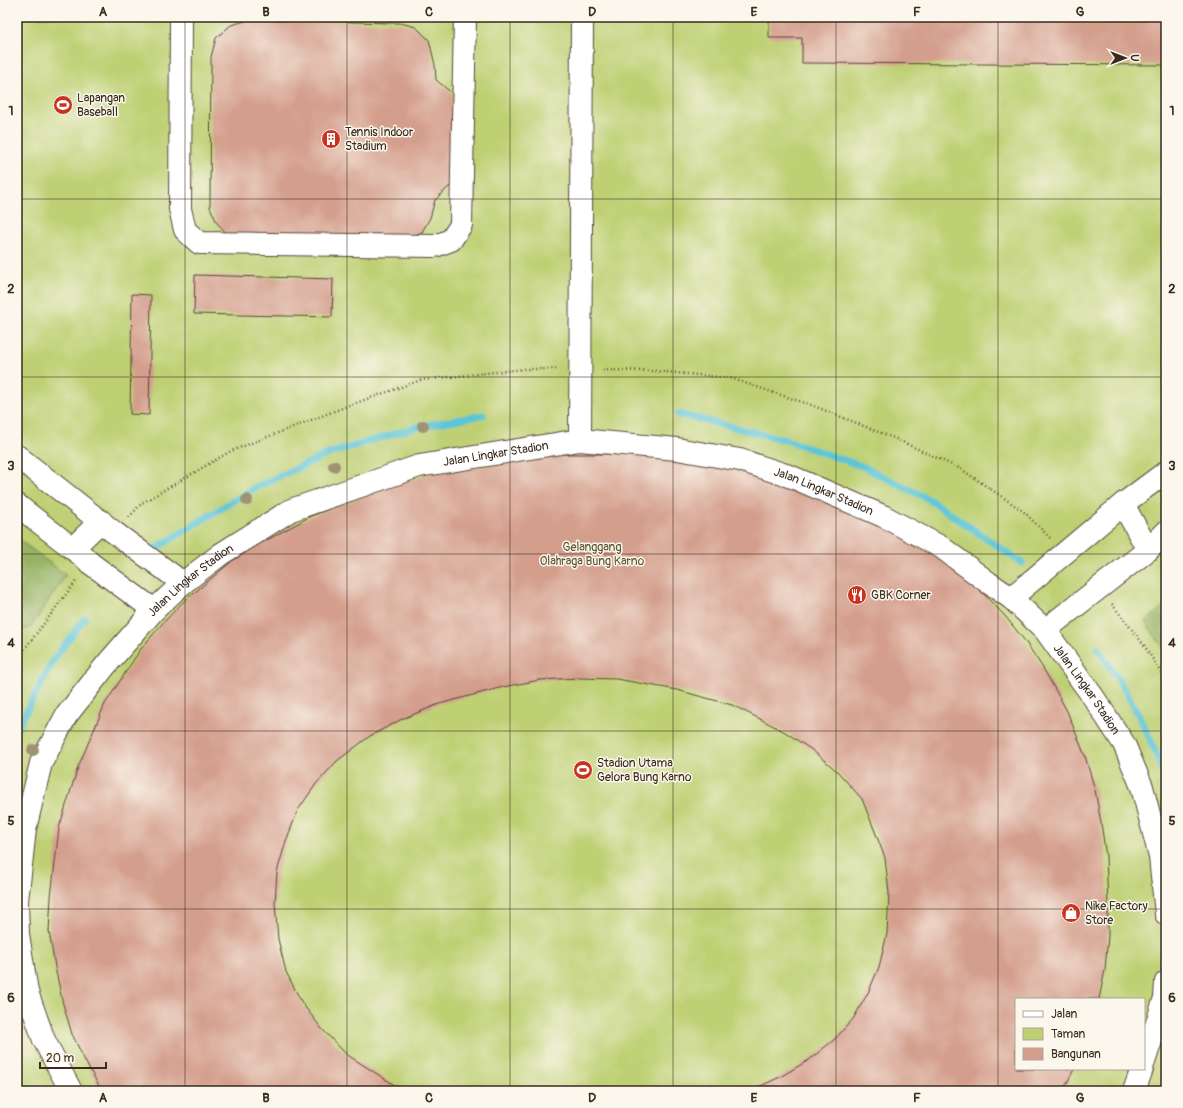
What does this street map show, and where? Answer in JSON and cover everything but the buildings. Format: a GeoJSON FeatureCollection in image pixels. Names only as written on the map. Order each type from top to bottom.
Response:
{"type":"FeatureCollection","features":[{"type":"Feature","properties":{"kind":"street"},"geometry":{"type":"LineString","coordinates":[[181,17],[180,209],[186,230],[199,243],[435,246],[451,240],[461,225],[465,17]]}},
{"type":"Feature","properties":{"kind":"street"},"geometry":{"type":"LineString","coordinates":[[580,440],[582,17]]}},
{"type":"Feature","properties":{"kind":"street","name":"Jalan Lingkar Stadion"},"geometry":{"type":"LineString","coordinates":[[71,1091],[44,1040],[27,992],[17,934],[17,901],[25,830],[41,763],[66,716],[154,610],[183,583],[221,554],[291,510],[419,466],[580,440],[677,449],[740,460],[792,477],[883,516],[941,547],[989,583],[1012,598],[1045,630],[1094,698],[1124,744],[1142,787],[1160,857],[1166,914]]}},
{"type":"Feature","properties":{"kind":"street"},"geometry":{"type":"LineString","coordinates":[[17,456],[183,583]]}},
{"type":"Feature","properties":{"kind":"street"},"geometry":{"type":"LineString","coordinates":[[1012,598],[1123,504],[1166,472]]}},
{"type":"Feature","properties":{"kind":"street"},"geometry":{"type":"LineString","coordinates":[[1123,504],[1148,550]]}},
{"type":"Feature","properties":{"kind":"street"},"geometry":{"type":"LineString","coordinates":[[17,505],[90,563],[154,610]]}},
{"type":"Feature","properties":{"kind":"street"},"geometry":{"type":"LineString","coordinates":[[73,548],[101,521]]}},
{"type":"Feature","properties":{"kind":"street"},"geometry":{"type":"LineString","coordinates":[[1045,630],[1148,550],[1166,532]]}},
{"type":"Feature","properties":{"kind":"street"},"geometry":{"type":"LineString","coordinates":[[1145,1059],[1165,998],[1166,982]]}},
{"type":"Feature","properties":{"kind":"street"},"geometry":{"type":"LineString","coordinates":[[1134,1091],[1142,1070]]}},
{"type":"Feature","properties":{"kind":"path"},"geometry":{"type":"LineString","coordinates":[[1099,588],[1144,645],[1166,681]]}},
{"type":"Feature","properties":{"kind":"green space","name":"Gelanggang Olahraga Bung Karno"},"geometry":{"type":"Polygon","coordinates":[[[17,17],[1166,17],[1166,1091],[17,1091],[17,17]]]}},
{"type":"Feature","properties":{"kind":"green space"},"geometry":{"type":"Polygon","coordinates":[[[17,538],[66,575],[31,627],[17,633],[17,538]]]}},
{"type":"Feature","properties":{"kind":"green space"},"geometry":{"type":"Polygon","coordinates":[[[1163,607],[1166,612],[1166,652],[1145,622],[1163,607]]]}},
{"type":"Feature","properties":{"kind":"waterway"},"geometry":{"type":"LineString","coordinates":[[678,414],[786,440],[864,467],[930,500],[1022,563]]}},
{"type":"Feature","properties":{"kind":"waterway"},"geometry":{"type":"LineString","coordinates":[[153,550],[256,487],[328,454],[416,427],[483,415]]}},
{"type":"Feature","properties":{"kind":"waterway"},"geometry":{"type":"LineString","coordinates":[[17,729],[54,659],[85,618]]}},
{"type":"Feature","properties":{"kind":"waterway"},"geometry":{"type":"LineString","coordinates":[[1097,648],[1108,663],[1137,712],[1153,746],[1166,782]]}},
{"type":"Feature","properties":{"kind":"place","name":"Lapangan Baseball"},"geometry":{"type":"Point","coordinates":[63,105]}},
{"type":"Feature","properties":{"kind":"place","name":"Tennis Indoor Stadium"},"geometry":{"type":"Point","coordinates":[331,139]}},
{"type":"Feature","properties":{"kind":"place","name":"GBK Corner"},"geometry":{"type":"Point","coordinates":[857,595]}},
{"type":"Feature","properties":{"kind":"place","name":"Stadion Utama Gelora Bung Karno"},"geometry":{"type":"Point","coordinates":[583,770]}},
{"type":"Feature","properties":{"kind":"place","name":"Nike Factory Store"},"geometry":{"type":"Point","coordinates":[1071,913]}}]}
